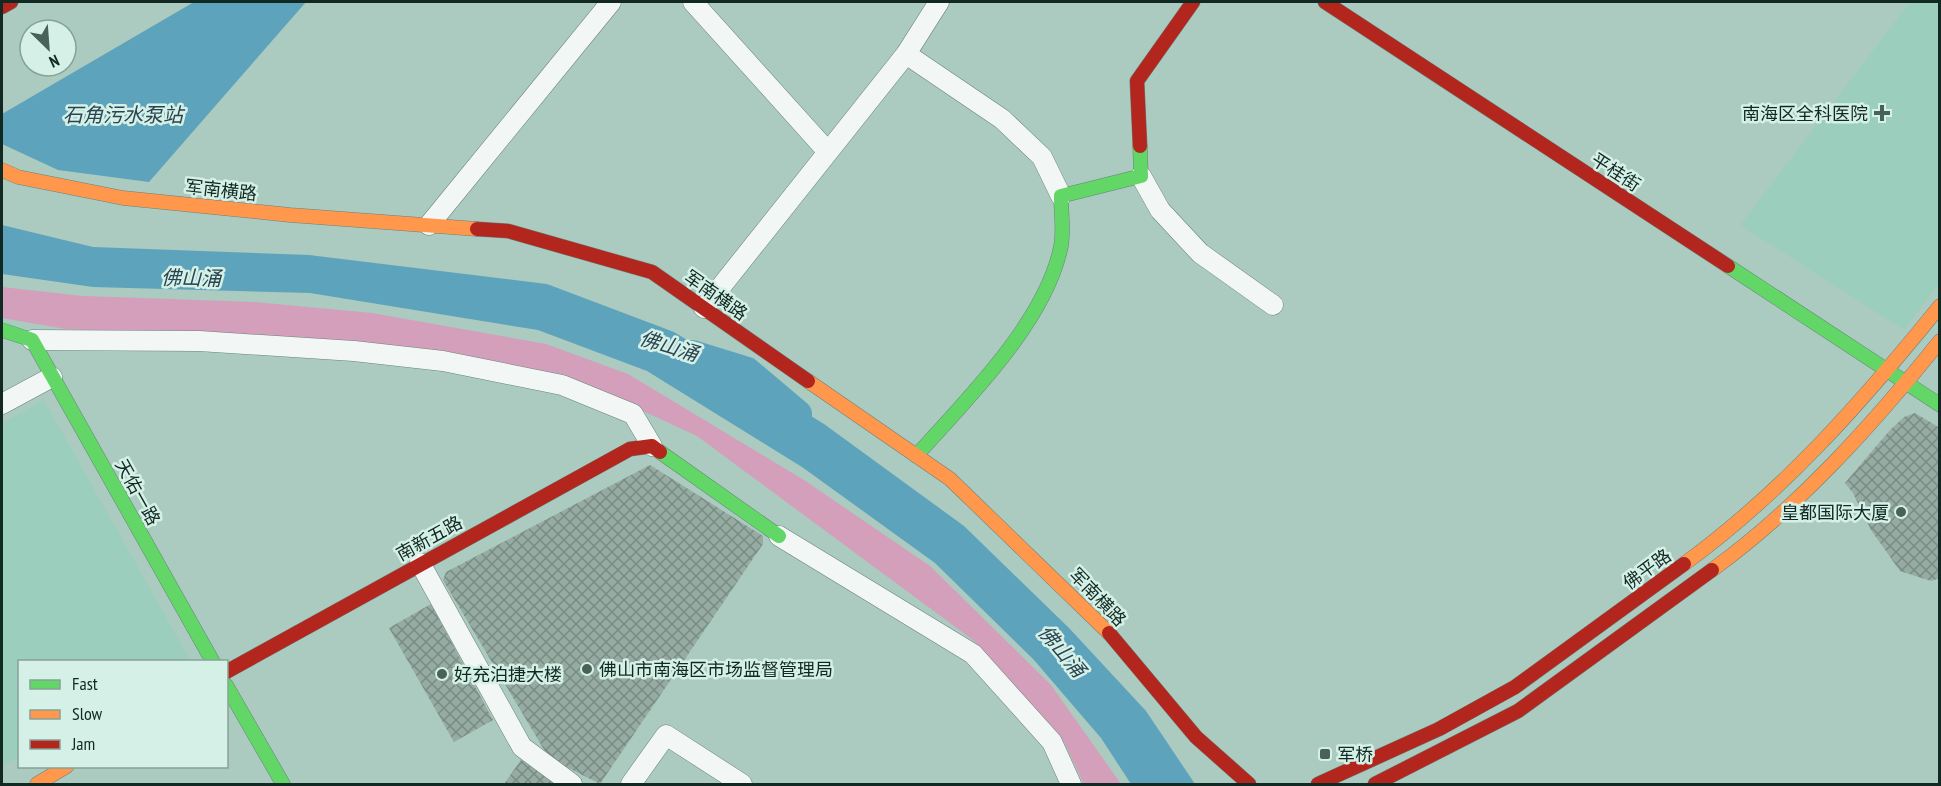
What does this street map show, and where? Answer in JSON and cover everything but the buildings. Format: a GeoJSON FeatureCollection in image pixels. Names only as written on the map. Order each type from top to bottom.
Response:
{"type":"FeatureCollection","features":[{"type":"Feature","properties":{"kind":"street"},"geometry":{"type":"LineString","coordinates":[[2,7],[11,2]]}},
{"type":"Feature","properties":{"kind":"street"},"geometry":{"type":"LineString","coordinates":[[429,225],[611,2]]}},
{"type":"Feature","properties":{"kind":"street"},"geometry":{"type":"LineString","coordinates":[[693,2],[828,152]]}},
{"type":"Feature","properties":{"kind":"street"},"geometry":{"type":"LineString","coordinates":[[704,308],[906,54],[939,2]]}},
{"type":"Feature","properties":{"kind":"street"},"geometry":{"type":"LineString","coordinates":[[1193,2],[1137,81],[1141,176],[1160,210],[1200,253],[1273,305]]}},
{"type":"Feature","properties":{"kind":"street","name":"平桂街"},"geometry":{"type":"LineString","coordinates":[[1325,2],[1940,405]]}},
{"type":"Feature","properties":{"kind":"street"},"geometry":{"type":"LineString","coordinates":[[906,54],[1002,119],[1042,157],[1061,196],[1061,249],[1040,300],[1010,346],[916,456]]}},
{"type":"Feature","properties":{"kind":"street","name":"军南横路"},"geometry":{"type":"LineString","coordinates":[[2,170],[18,177],[123,198],[508,231],[652,272],[950,479],[1109,633],[1196,737],[1249,784]]}},
{"type":"Feature","properties":{"kind":"street"},"geometry":{"type":"LineString","coordinates":[[1061,196],[1141,176]]}},
{"type":"Feature","properties":{"kind":"street","name":"佛平路"},"geometry":{"type":"LineString","coordinates":[[1318,784],[1439,729],[1515,687],[1718,539],[1796,471],[1888,370],[1940,306]]}},
{"type":"Feature","properties":{"kind":"street"},"geometry":{"type":"LineString","coordinates":[[2,330],[32,340],[199,341],[354,351],[443,361],[572,389],[633,414],[652,446],[779,536],[973,654],[1052,742],[1071,784]]}},
{"type":"Feature","properties":{"kind":"street","name":"天佑一路"},"geometry":{"type":"LineString","coordinates":[[32,340],[212,660]]}},
{"type":"Feature","properties":{"kind":"street"},"geometry":{"type":"LineString","coordinates":[[1375,784],[1518,711],[1731,556],[1815,483],[1940,341]]}},
{"type":"Feature","properties":{"kind":"street"},"geometry":{"type":"LineString","coordinates":[[2,404],[52,376]]}},
{"type":"Feature","properties":{"kind":"street","name":"南新五路"},"geometry":{"type":"LineString","coordinates":[[228,671],[630,449],[652,446]]}},
{"type":"Feature","properties":{"kind":"street"},"geometry":{"type":"LineString","coordinates":[[420,563],[522,747],[572,784]]}},
{"type":"Feature","properties":{"kind":"street"},"geometry":{"type":"LineString","coordinates":[[228,688],[283,784]]}},
{"type":"Feature","properties":{"kind":"street"},"geometry":{"type":"LineString","coordinates":[[631,784],[666,735],[741,784]]}},
{"type":"Feature","properties":{"kind":"street"},"geometry":{"type":"LineString","coordinates":[[37,784],[64,768]]}},
{"type":"Feature","properties":{"kind":"shaded area","name":"南海区全科医院"},"geometry":{"type":"Polygon","coordinates":[[[1910,2],[1939,2],[1939,283],[1904,330],[1740,225],[1910,2]]]}},
{"type":"Feature","properties":{"kind":"shaded area"},"geometry":{"type":"Polygon","coordinates":[[[2,287],[83,296],[255,302],[372,313],[546,344],[628,374],[804,480],[930,566],[1051,685],[1121,784],[1084,784],[1063,740],[973,640],[697,436],[565,375],[410,347],[259,336],[66,329],[2,318],[2,287]]]}},
{"type":"Feature","properties":{"kind":"shaded area"},"geometry":{"type":"Polygon","coordinates":[[[44,400],[190,660],[18,660],[18,757],[4,765],[2,761],[2,423],[44,400]]]}},
{"type":"Feature","properties":{"kind":"water","name":"石角污水泵站"},"geometry":{"type":"Polygon","coordinates":[[[194,2],[306,2],[149,182],[58,170],[2,144],[2,114],[64,78],[78,78],[78,70],[194,2]]]}},
{"type":"Feature","properties":{"kind":"water"},"geometry":{"type":"Polygon","coordinates":[[[2,225],[93,247],[309,255],[547,284],[674,332],[824,424],[964,526],[1069,628],[1146,711],[1195,784],[1131,784],[1101,738],[1034,660],[935,563],[802,467],[647,371],[538,330],[310,293],[93,287],[2,274],[2,225]]]}},
{"type":"Feature","properties":{"kind":"waterway","name":"佛山涌"},"geometry":{"type":"LineString","coordinates":[[692,354],[747,371],[798,414]]}},
{"type":"Feature","properties":{"kind":"traffic: fast"},"geometry":{"type":"LineString","coordinates":[[916,456],[1002,358],[1039,303],[1053,275],[1061,246],[1061,196],[1141,176],[1140,146]]}},
{"type":"Feature","properties":{"kind":"traffic: fast"},"geometry":{"type":"LineString","coordinates":[[1728,266],[1940,405]]}},
{"type":"Feature","properties":{"kind":"traffic: fast"},"geometry":{"type":"LineString","coordinates":[[2,330],[32,340],[212,660]]}},
{"type":"Feature","properties":{"kind":"traffic: fast"},"geometry":{"type":"LineString","coordinates":[[660,452],[779,536]]}},
{"type":"Feature","properties":{"kind":"traffic: fast"},"geometry":{"type":"LineString","coordinates":[[228,688],[283,784]]}},
{"type":"Feature","properties":{"kind":"traffic: slow"},"geometry":{"type":"LineString","coordinates":[[2,170],[18,177],[123,198],[290,215],[477,229]]}},
{"type":"Feature","properties":{"kind":"traffic: slow"},"geometry":{"type":"LineString","coordinates":[[1684,564],[1721,536],[1820,444],[1881,377],[1940,306]]}},
{"type":"Feature","properties":{"kind":"traffic: slow"},"geometry":{"type":"LineString","coordinates":[[1712,570],[1775,519],[1834,463],[1940,341]]}},
{"type":"Feature","properties":{"kind":"traffic: slow"},"geometry":{"type":"LineString","coordinates":[[808,381],[950,479],[1109,633]]}},
{"type":"Feature","properties":{"kind":"traffic: slow"},"geometry":{"type":"LineString","coordinates":[[37,784],[64,768]]}},
{"type":"Feature","properties":{"kind":"traffic: jam"},"geometry":{"type":"LineString","coordinates":[[2,7],[11,2]]}},
{"type":"Feature","properties":{"kind":"traffic: jam"},"geometry":{"type":"LineString","coordinates":[[1140,146],[1137,81],[1193,2]]}},
{"type":"Feature","properties":{"kind":"traffic: jam"},"geometry":{"type":"LineString","coordinates":[[1325,2],[1728,266]]}},
{"type":"Feature","properties":{"kind":"traffic: jam"},"geometry":{"type":"LineString","coordinates":[[477,229],[508,231],[652,272],[808,381]]}},
{"type":"Feature","properties":{"kind":"traffic: jam"},"geometry":{"type":"LineString","coordinates":[[228,671],[630,449],[652,446],[660,452]]}},
{"type":"Feature","properties":{"kind":"traffic: jam"},"geometry":{"type":"LineString","coordinates":[[1318,784],[1439,729],[1515,687],[1684,564]]}},
{"type":"Feature","properties":{"kind":"traffic: jam"},"geometry":{"type":"LineString","coordinates":[[1375,784],[1518,711],[1712,570]]}},
{"type":"Feature","properties":{"kind":"traffic: jam"},"geometry":{"type":"LineString","coordinates":[[1109,633],[1196,737],[1249,784]]}},
{"type":"Feature","properties":{"kind":"place","name":"南海区全科医院"},"geometry":{"type":"Point","coordinates":[1882,113]}},
{"type":"Feature","properties":{"kind":"place","name":"皇都国际大厦"},"geometry":{"type":"Point","coordinates":[1901,512]}},
{"type":"Feature","properties":{"kind":"place","name":"佛山市南海区市场监督管理局"},"geometry":{"type":"Point","coordinates":[587,669]}},
{"type":"Feature","properties":{"kind":"place","name":"好充泊捷大楼"},"geometry":{"type":"Point","coordinates":[442,674]}},
{"type":"Feature","properties":{"kind":"place","name":"军桥"},"geometry":{"type":"Point","coordinates":[1325,754]}}]}
